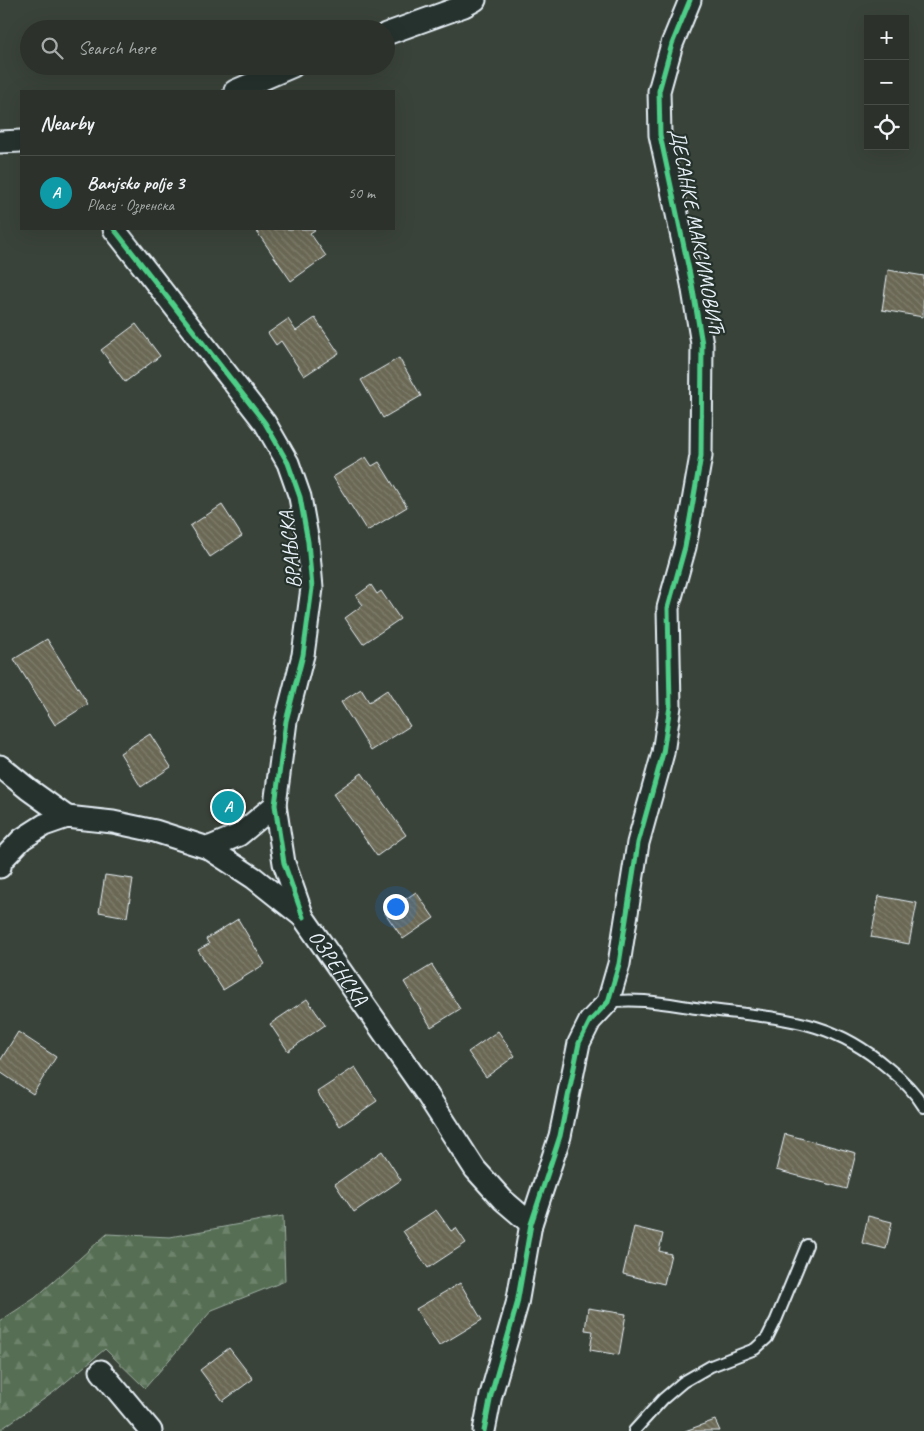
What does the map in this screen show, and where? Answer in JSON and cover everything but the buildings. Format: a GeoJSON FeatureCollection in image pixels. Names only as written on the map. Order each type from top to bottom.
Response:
{"type":"FeatureCollection","features":[{"type":"Feature","properties":{"kind":"street"},"geometry":{"type":"LineString","coordinates":[[395,31],[464,6],[475,0]]}},
{"type":"Feature","properties":{"kind":"street","name":"ДЕСАНКЕ МАКСИМОВИЋ"},"geometry":{"type":"LineString","coordinates":[[484,1431],[491,1396],[517,1304],[531,1224],[560,1136],[579,1043],[590,1021],[608,1002],[619,964],[638,843],[663,752],[670,706],[668,608],[685,547],[701,456],[702,344],[692,284],[660,135],[659,91],[672,44],[690,0]]}},
{"type":"Feature","properties":{"kind":"street"},"geometry":{"type":"LineString","coordinates":[[237,90],[271,75]]}},
{"type":"Feature","properties":{"kind":"street"},"geometry":{"type":"LineString","coordinates":[[0,142],[20,141]]}},
{"type":"Feature","properties":{"kind":"street","name":"ВРАЊСКА"},"geometry":{"type":"LineString","coordinates":[[115,230],[266,423],[288,463],[300,497],[308,542],[312,588],[303,654],[286,721],[275,805],[284,863],[303,917]]}},
{"type":"Feature","properties":{"kind":"street"},"geometry":{"type":"LineString","coordinates":[[0,766],[67,817]]}},
{"type":"Feature","properties":{"kind":"street"},"geometry":{"type":"LineString","coordinates":[[208,848],[239,835],[275,805]]}},
{"type":"Feature","properties":{"kind":"street","name":"ОЗРЕНСКА"},"geometry":{"type":"LineString","coordinates":[[0,860],[22,839],[44,825],[67,817],[113,822],[155,831],[208,848],[254,878],[303,917],[428,1096],[474,1169],[503,1200],[531,1224]]}},
{"type":"Feature","properties":{"kind":"street"},"geometry":{"type":"LineString","coordinates":[[101,1371],[151,1431]]}},
{"type":"Feature","properties":{"kind":"lane"},"geometry":{"type":"LineString","coordinates":[[608,1002],[623,1000],[654,1002],[789,1021],[816,1027],[852,1043],[877,1058],[899,1077],[919,1098],[924,1107]]}},
{"type":"Feature","properties":{"kind":"lane"},"geometry":{"type":"LineString","coordinates":[[634,1431],[663,1399],[683,1382],[711,1366],[755,1349],[767,1338],[807,1245]]}},
{"type":"Feature","properties":{"kind":"green space"},"geometry":{"type":"Polygon","coordinates":[[[283,1216],[285,1281],[212,1310],[145,1388],[105,1349],[54,1392],[0,1430],[0,1321],[35,1298],[107,1234],[170,1237],[283,1216]]]}},
{"type":"Feature","properties":{"kind":"cycle path"},"geometry":{"type":"LineString","coordinates":[[484,1431],[491,1395],[517,1304],[531,1224],[560,1136],[579,1043],[590,1021],[608,1002],[619,964],[638,843],[663,753],[670,706],[668,608],[685,547],[701,456],[702,344],[692,284],[660,135],[659,91],[672,44],[690,0]]}},
{"type":"Feature","properties":{"kind":"cycle path"},"geometry":{"type":"LineString","coordinates":[[115,230],[265,423],[288,463],[300,497],[308,542],[312,588],[303,655],[286,721],[275,805],[284,863],[303,917]]}},
{"type":"Feature","properties":{"kind":"place","name":"Banjsko polje 3"},"geometry":{"type":"Point","coordinates":[228,807]}}]}
